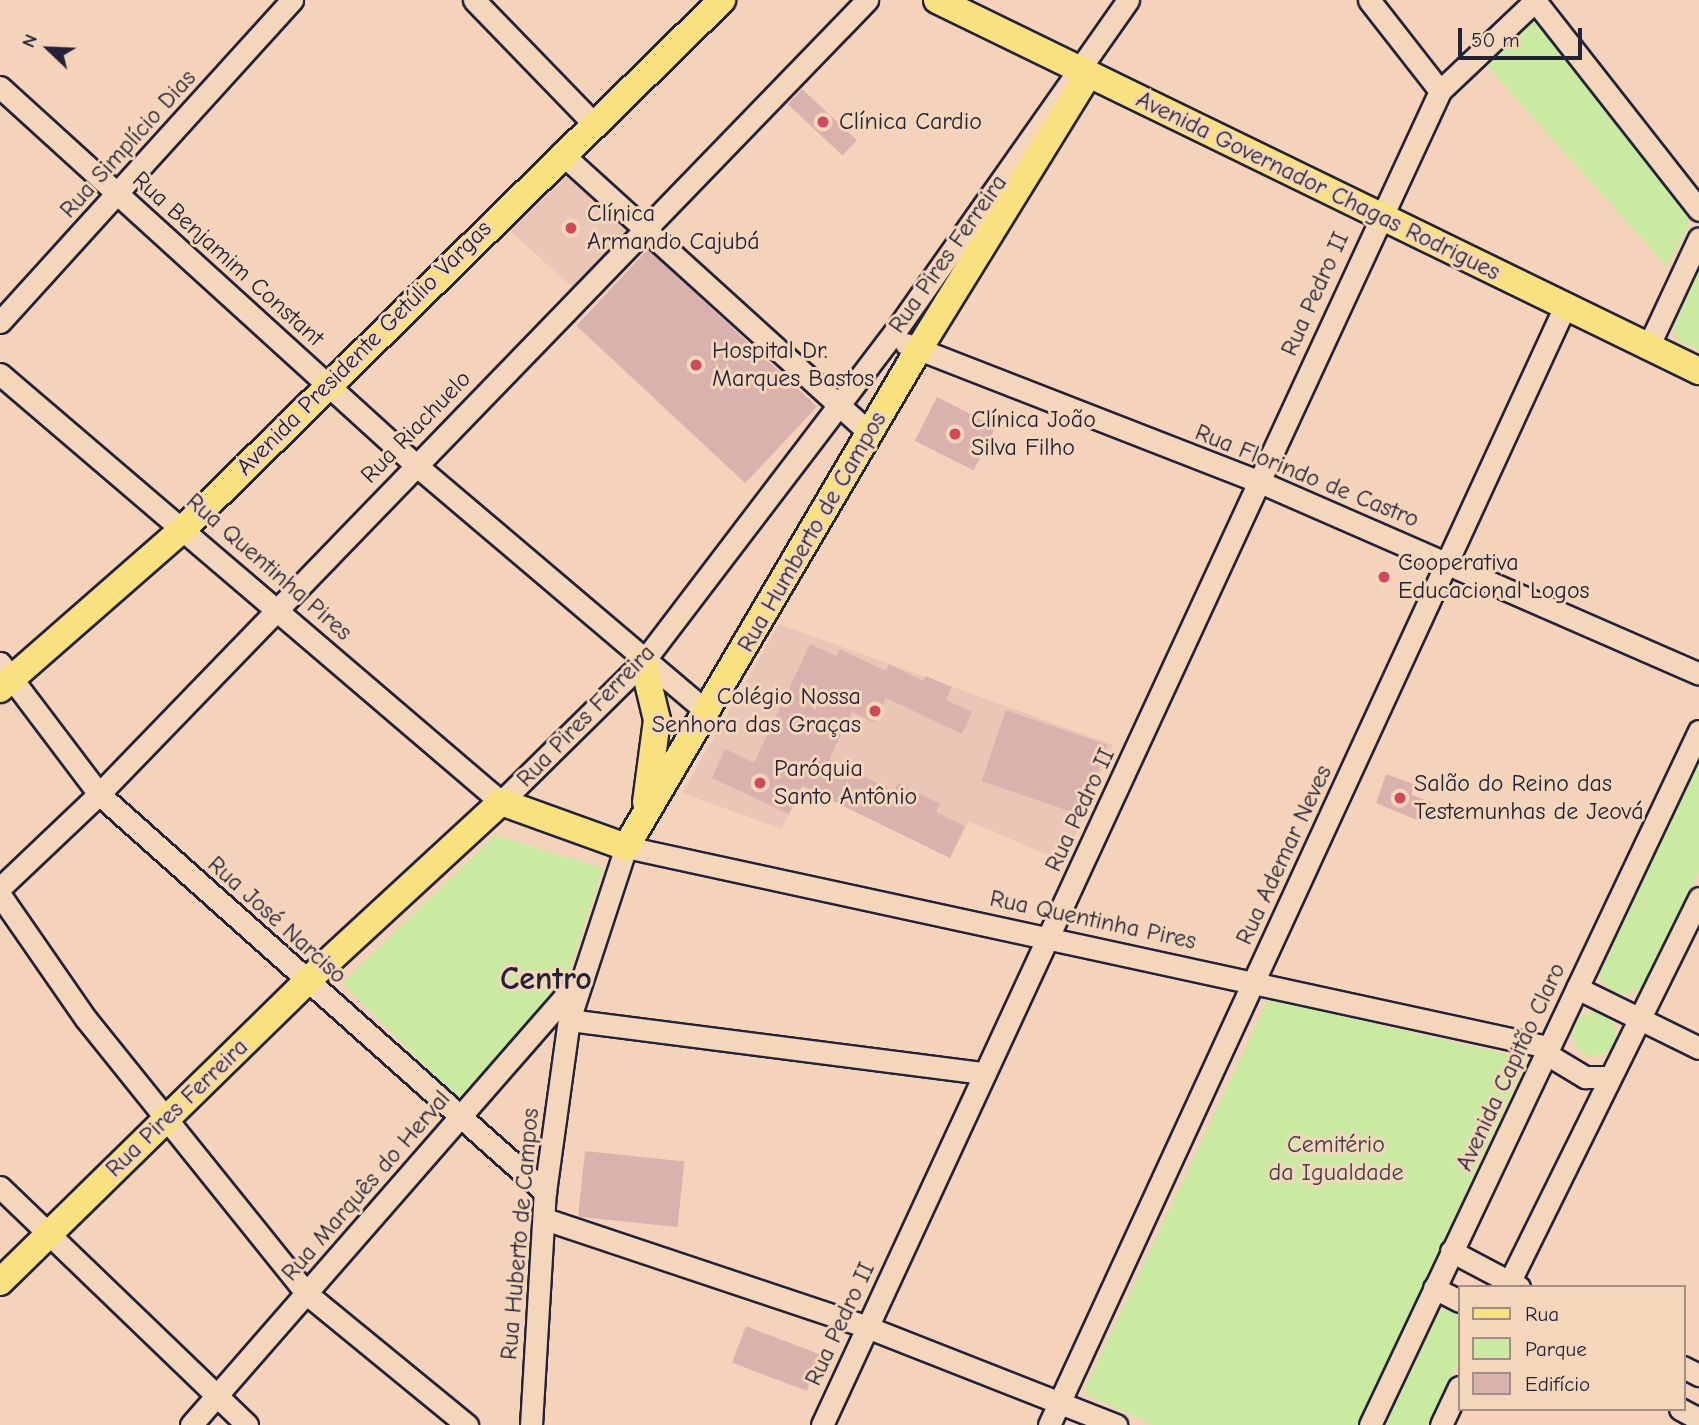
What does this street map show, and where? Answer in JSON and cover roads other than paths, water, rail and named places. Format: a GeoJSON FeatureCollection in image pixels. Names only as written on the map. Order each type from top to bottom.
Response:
{"type":"FeatureCollection","features":[{"type":"Feature","properties":{"kind":"main road","name":"Avenida Presidente Getúlio Vargas"},"geometry":{"type":"LineString","coordinates":[[3,677],[184,528],[561,153],[722,0]]}},
{"type":"Feature","properties":{"kind":"main road","name":"Avenida Governador Chagas Rodrigues"},"geometry":{"type":"LineString","coordinates":[[937,0],[1086,66],[1699,371]]}},
{"type":"Feature","properties":{"kind":"main road","name":"Rua Humberto de Campos"},"geometry":{"type":"LineString","coordinates":[[626,847],[1086,66]]}},
{"type":"Feature","properties":{"kind":"main road"},"geometry":{"type":"LineString","coordinates":[[643,662],[657,720],[643,818]]}},
{"type":"Feature","properties":{"kind":"main road"},"geometry":{"type":"LineString","coordinates":[[501,802],[626,847]]}},
{"type":"Feature","properties":{"kind":"main road","name":"Rua Pires Ferreira"},"geometry":{"type":"LineString","coordinates":[[0,1282],[48,1232],[306,982],[501,802]]}},
{"type":"Feature","properties":{"kind":"street","name":"Rua Simplício Dias"},"geometry":{"type":"LineString","coordinates":[[0,322],[292,0]]}},
{"type":"Feature","properties":{"kind":"street"},"geometry":{"type":"LineString","coordinates":[[474,0],[593,123]]}},
{"type":"Feature","properties":{"kind":"street","name":"Rua Riachuelo"},"geometry":{"type":"LineString","coordinates":[[0,888],[99,794],[867,0]]}},
{"type":"Feature","properties":{"kind":"street","name":"Rua Pires Ferreira"},"geometry":{"type":"LineString","coordinates":[[501,802],[643,662],[836,405],[894,333],[1086,66],[1128,0]]}},
{"type":"Feature","properties":{"kind":"street"},"geometry":{"type":"LineString","coordinates":[[1369,0],[1440,91],[1536,1],[1699,210]]}},
{"type":"Feature","properties":{"kind":"street","name":"Rua Benjamim Constant"},"geometry":{"type":"LineString","coordinates":[[0,87],[417,466],[643,662],[707,712]]}},
{"type":"Feature","properties":{"kind":"street","name":"Rua Pedro II"},"geometry":{"type":"LineString","coordinates":[[822,1425],[1051,937],[1260,482],[1379,214],[1440,91]]}},
{"type":"Feature","properties":{"kind":"street"},"geometry":{"type":"LineString","coordinates":[[561,153],[870,433]]}},
{"type":"Feature","properties":{"kind":"street"},"geometry":{"type":"LineString","coordinates":[[1648,347],[1699,238]]}},
{"type":"Feature","properties":{"kind":"street","name":"Rua Ademar Neves"},"geometry":{"type":"LineString","coordinates":[[1049,1425],[1565,306]]}},
{"type":"Feature","properties":{"kind":"street","name":"Rua Florindo de Castro"},"geometry":{"type":"LineString","coordinates":[[894,333],[917,352],[1260,482],[1699,674]]}},
{"type":"Feature","properties":{"kind":"street","name":"Rua Quentinha Pires"},"geometry":{"type":"LineString","coordinates":[[0,374],[184,528],[501,802]]}},
{"type":"Feature","properties":{"kind":"street","name":"Rua José Narciso"},"geometry":{"type":"LineString","coordinates":[[3,677],[99,794],[459,1121],[545,1192]]}},
{"type":"Feature","properties":{"kind":"street","name":"Avenida Capitão Claro"},"geometry":{"type":"LineString","coordinates":[[1370,1425],[1699,731]]}},
{"type":"Feature","properties":{"kind":"street","name":"Rua Quentinha Pires"},"geometry":{"type":"LineString","coordinates":[[626,847],[1051,937],[1546,1050],[1585,1077],[1609,1077]]}},
{"type":"Feature","properties":{"kind":"street","name":"Rua Huberto de Campos"},"geometry":{"type":"LineString","coordinates":[[531,1425],[545,1192],[569,1020],[579,981],[626,847]]}},
{"type":"Feature","properties":{"kind":"street"},"geometry":{"type":"LineString","coordinates":[[0,895],[164,1120],[307,1294],[467,1425]]}},
{"type":"Feature","properties":{"kind":"street"},"geometry":{"type":"LineString","coordinates":[[1451,1251],[1512,1285],[1609,1077],[1699,898]]}},
{"type":"Feature","properties":{"kind":"street","name":"Rua Marquês do Herval"},"geometry":{"type":"LineString","coordinates":[[191,1425],[579,981]]}},
{"type":"Feature","properties":{"kind":"street"},"geometry":{"type":"LineString","coordinates":[[1577,988],[1699,1048]]}},
{"type":"Feature","properties":{"kind":"street"},"geometry":{"type":"LineString","coordinates":[[569,1020],[985,1073]]}},
{"type":"Feature","properties":{"kind":"street"},"geometry":{"type":"LineString","coordinates":[[0,1187],[247,1425]]}},
{"type":"Feature","properties":{"kind":"street"},"geometry":{"type":"LineString","coordinates":[[545,1219],[867,1327],[1061,1399],[1116,1425]]}},
{"type":"Feature","properties":{"kind":"street"},"geometry":{"type":"LineString","coordinates":[[1434,1288],[1458,1300]]}},
{"type":"Feature","properties":{"kind":"street"},"geometry":{"type":"LineString","coordinates":[[1441,1425],[1458,1389]]}},
{"type":"Feature","properties":{"kind":"place","name":"Clínica Cardio"},"geometry":{"type":"Point","coordinates":[823,122]}},
{"type":"Feature","properties":{"kind":"place","name":"Clínica Armando Cajubá"},"geometry":{"type":"Point","coordinates":[571,228]}},
{"type":"Feature","properties":{"kind":"place","name":"Hospital Dr. Marques Bastos"},"geometry":{"type":"Point","coordinates":[696,365]}},
{"type":"Feature","properties":{"kind":"place","name":"Clínica João Silva Filho"},"geometry":{"type":"Point","coordinates":[955,434]}},
{"type":"Feature","properties":{"kind":"place","name":"Cooperativa Educacional Logos"},"geometry":{"type":"Point","coordinates":[1384,577]}},
{"type":"Feature","properties":{"kind":"place","name":"Colégio Nossa Senhora das Graças"},"geometry":{"type":"Point","coordinates":[875,711]}},
{"type":"Feature","properties":{"kind":"place","name":"Paróquia Santo Antônio"},"geometry":{"type":"Point","coordinates":[760,783]}},
{"type":"Feature","properties":{"kind":"place","name":"Salão do Reino das Testemunhas de Jeová"},"geometry":{"type":"Point","coordinates":[1400,798]}},
{"type":"Feature","properties":{"kind":"district","name":"Centro"},"geometry":{"type":"Point","coordinates":[546,979]}},
{"type":"Feature","properties":{"kind":"park label","name":"Cemitério da Igualdade"},"geometry":{"type":"Point","coordinates":[1336,1159]}}]}
